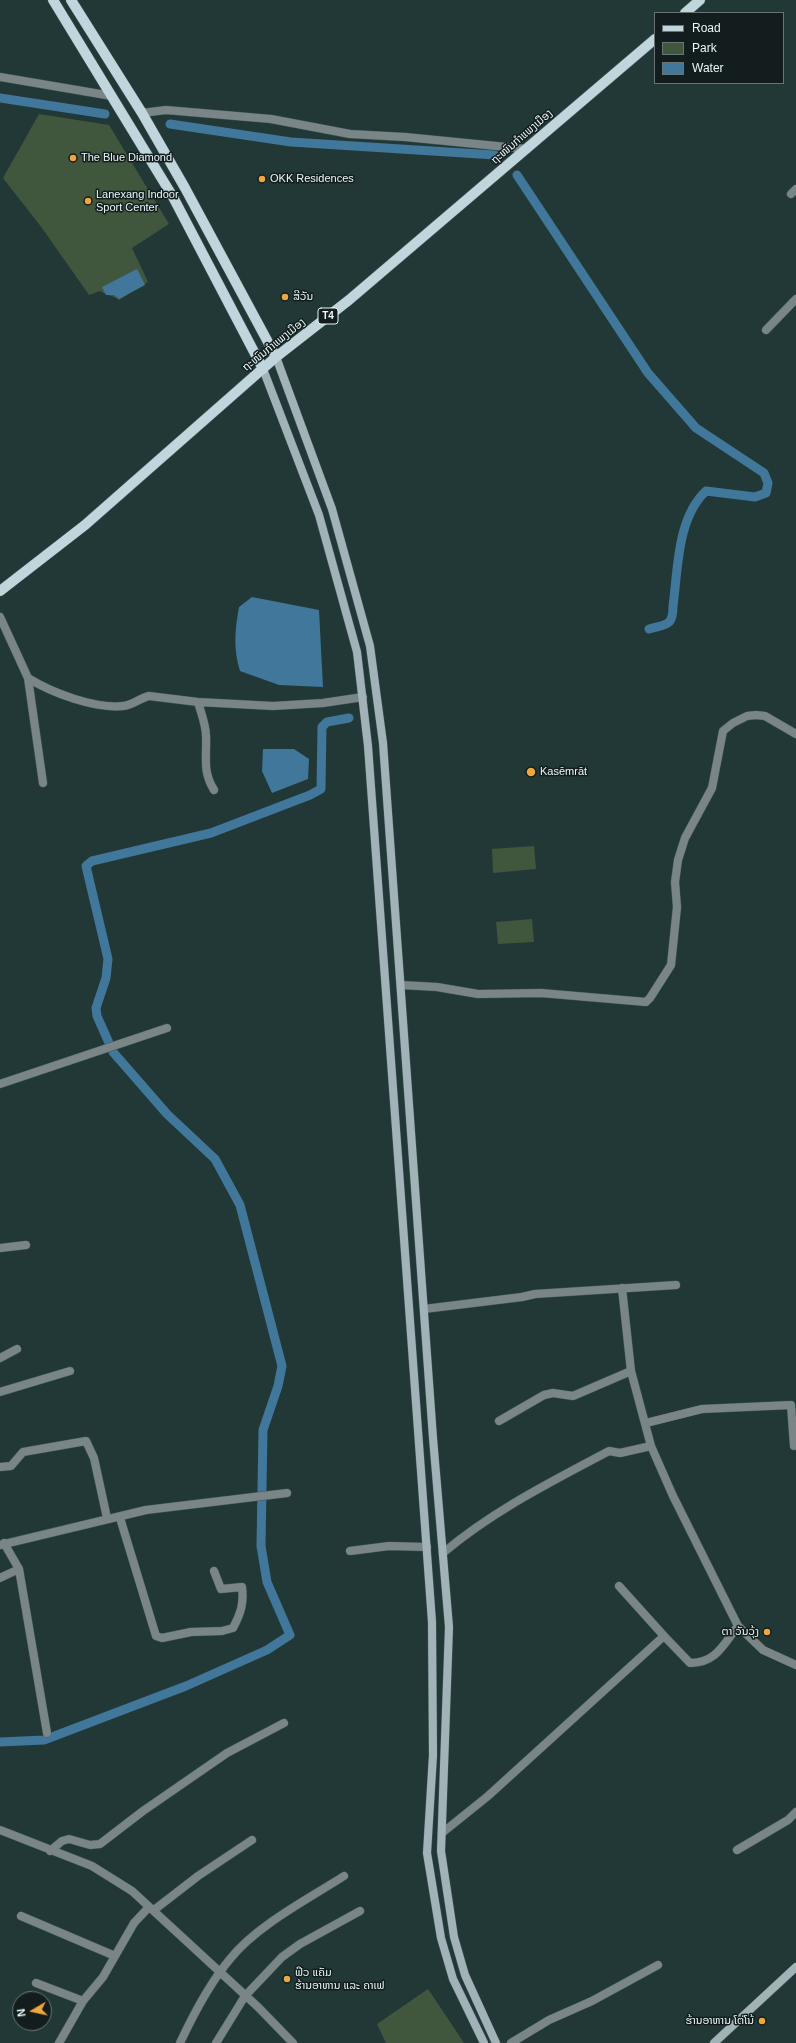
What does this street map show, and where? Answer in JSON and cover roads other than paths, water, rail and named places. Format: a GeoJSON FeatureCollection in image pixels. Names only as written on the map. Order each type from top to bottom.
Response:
{"type":"FeatureCollection","features":[{"type":"Feature","properties":{"kind":"main road"},"geometry":{"type":"LineString","coordinates":[[53,0],[173,197],[263,369]]}},
{"type":"Feature","properties":{"kind":"main road"},"geometry":{"type":"LineString","coordinates":[[72,0],[142,113],[185,188],[276,358]]}},
{"type":"Feature","properties":{"kind":"main road"},"geometry":{"type":"LineString","coordinates":[[686,12],[700,0]]}},
{"type":"Feature","properties":{"kind":"main road","name":"ຖະໜົນກຳແພງເມືອງ"},"geometry":{"type":"LineString","coordinates":[[0,591],[85,525],[263,369],[349,300],[654,40]]}},
{"type":"Feature","properties":{"kind":"street"},"geometry":{"type":"LineString","coordinates":[[0,77],[112,96]]}},
{"type":"Feature","properties":{"kind":"street"},"geometry":{"type":"LineString","coordinates":[[142,113],[166,110],[271,120],[350,134],[405,137],[527,149]]}},
{"type":"Feature","properties":{"kind":"street"},"geometry":{"type":"LineString","coordinates":[[766,330],[796,299]]}},
{"type":"Feature","properties":{"kind":"street"},"geometry":{"type":"LineString","coordinates":[[276,358],[332,509],[370,646],[383,744],[424,1309],[449,1627],[442,1851],[454,1936],[465,1975],[496,2043]]}},
{"type":"Feature","properties":{"kind":"street"},"geometry":{"type":"LineString","coordinates":[[263,369],[319,515],[357,652],[363,697],[432,1622],[433,1755],[427,1852],[441,1938],[453,1979],[484,2043]]}},
{"type":"Feature","properties":{"kind":"street"},"geometry":{"type":"LineString","coordinates":[[0,617],[28,678],[43,783]]}},
{"type":"Feature","properties":{"kind":"street"},"geometry":{"type":"LineString","coordinates":[[28,678],[43,687],[96,704],[123,706],[149,696],[198,702],[273,706],[323,703],[363,697]]}},
{"type":"Feature","properties":{"kind":"street"},"geometry":{"type":"LineString","coordinates":[[198,702],[206,734],[204,762],[209,782],[214,790]]}},
{"type":"Feature","properties":{"kind":"street"},"geometry":{"type":"LineString","coordinates":[[401,985],[437,987],[478,994],[541,993],[646,1002],[671,965],[677,907],[675,882],[678,860],[685,838],[712,788],[723,731],[733,723],[746,716],[756,714],[765,716],[796,734]]}},
{"type":"Feature","properties":{"kind":"street"},"geometry":{"type":"LineString","coordinates":[[374,836],[389,834]]}},
{"type":"Feature","properties":{"kind":"street"},"geometry":{"type":"LineString","coordinates":[[0,1084],[167,1028]]}},
{"type":"Feature","properties":{"kind":"street"},"geometry":{"type":"LineString","coordinates":[[0,1248],[26,1245]]}},
{"type":"Feature","properties":{"kind":"street"},"geometry":{"type":"LineString","coordinates":[[424,1309],[522,1297],[535,1294],[676,1285]]}},
{"type":"Feature","properties":{"kind":"street"},"geometry":{"type":"LineString","coordinates":[[622,1288],[631,1371],[651,1446],[673,1496],[738,1626],[763,1650],[796,1665]]}},
{"type":"Feature","properties":{"kind":"street"},"geometry":{"type":"LineString","coordinates":[[0,1358],[17,1349]]}},
{"type":"Feature","properties":{"kind":"street"},"geometry":{"type":"LineString","coordinates":[[0,1392],[70,1371]]}},
{"type":"Feature","properties":{"kind":"street"},"geometry":{"type":"LineString","coordinates":[[499,1421],[544,1395],[553,1393],[573,1396],[631,1371]]}},
{"type":"Feature","properties":{"kind":"street"},"geometry":{"type":"LineString","coordinates":[[646,1423],[702,1409],[791,1405],[794,1446]]}},
{"type":"Feature","properties":{"kind":"street"},"geometry":{"type":"LineString","coordinates":[[0,1467],[11,1466],[23,1452],[86,1441],[94,1458],[106,1518]]}},
{"type":"Feature","properties":{"kind":"street"},"geometry":{"type":"LineString","coordinates":[[443,1553],[479,1524],[531,1492],[609,1451],[620,1453],[651,1446]]}},
{"type":"Feature","properties":{"kind":"street"},"geometry":{"type":"LineString","coordinates":[[47,1733],[19,1570],[2,1544],[106,1518],[120,1518],[168,1506],[288,1493]]}},
{"type":"Feature","properties":{"kind":"street"},"geometry":{"type":"LineString","coordinates":[[120,1518],[156,1636],[162,1638],[191,1632],[222,1631],[233,1628],[244,1600],[242,1587],[221,1589],[214,1571]]}},
{"type":"Feature","properties":{"kind":"street"},"geometry":{"type":"LineString","coordinates":[[350,1551],[389,1546],[427,1547]]}},
{"type":"Feature","properties":{"kind":"street"},"geometry":{"type":"LineString","coordinates":[[0,1578],[19,1570]]}},
{"type":"Feature","properties":{"kind":"street"},"geometry":{"type":"LineString","coordinates":[[619,1586],[690,1663],[702,1663],[714,1658],[738,1626]]}},
{"type":"Feature","properties":{"kind":"street"},"geometry":{"type":"LineString","coordinates":[[442,1833],[488,1796],[664,1636]]}},
{"type":"Feature","properties":{"kind":"street"},"geometry":{"type":"LineString","coordinates":[[50,1851],[62,1842],[69,1839],[90,1845],[100,1844],[143,1811],[227,1753],[284,1723]]}},
{"type":"Feature","properties":{"kind":"street"},"geometry":{"type":"LineString","coordinates":[[737,1850],[788,1820],[796,1812]]}},
{"type":"Feature","properties":{"kind":"street"},"geometry":{"type":"LineString","coordinates":[[0,1830],[50,1851],[92,1866],[132,1891],[221,1972],[293,2043]]}},
{"type":"Feature","properties":{"kind":"street"},"geometry":{"type":"LineString","coordinates":[[59,2043],[83,2001],[103,1977],[134,1923],[151,1908],[252,1840]]}},
{"type":"Feature","properties":{"kind":"street"},"geometry":{"type":"LineString","coordinates":[[180,2043],[195,2010],[230,1958],[261,1929],[344,1876]]}},
{"type":"Feature","properties":{"kind":"street"},"geometry":{"type":"LineString","coordinates":[[216,2043],[245,1996],[282,1957],[300,1944],[360,1911]]}},
{"type":"Feature","properties":{"kind":"street"},"geometry":{"type":"LineString","coordinates":[[21,1916],[115,1956]]}},
{"type":"Feature","properties":{"kind":"street"},"geometry":{"type":"LineString","coordinates":[[511,2043],[549,2020],[592,2001],[658,1965]]}},
{"type":"Feature","properties":{"kind":"street"},"geometry":{"type":"LineString","coordinates":[[714,2043],[796,1967]]}},
{"type":"Feature","properties":{"kind":"street"},"geometry":{"type":"LineString","coordinates":[[36,1983],[83,2001]]}},
{"type":"Feature","properties":{"kind":"water"},"geometry":{"type":"Polygon","coordinates":[[[137,269],[145,285],[119,299],[114,295],[106,295],[102,287],[137,269]]]}},
{"type":"Feature","properties":{"kind":"water"},"geometry":{"type":"Polygon","coordinates":[[[252,597],[319,610],[323,687],[279,685],[240,671],[236,655],[236,631],[239,607],[252,597]]]}},
{"type":"Feature","properties":{"kind":"water"},"geometry":{"type":"Polygon","coordinates":[[[263,749],[294,749],[309,759],[308,779],[272,793],[262,771],[263,749]]]}},
{"type":"Feature","properties":{"kind":"waterway"},"geometry":{"type":"LineString","coordinates":[[0,98],[105,114]]}},
{"type":"Feature","properties":{"kind":"waterway"},"geometry":{"type":"LineString","coordinates":[[170,124],[291,142],[495,155]]}},
{"type":"Feature","properties":{"kind":"waterway"},"geometry":{"type":"LineString","coordinates":[[517,175],[648,373],[696,428],[764,473],[768,483],[766,493],[755,497],[706,491],[696,502],[689,515],[680,545],[672,617],[665,625],[649,629]]}},
{"type":"Feature","properties":{"kind":"waterway"},"geometry":{"type":"LineString","coordinates":[[109,1043],[97,1016],[96,1008],[106,978],[108,959],[86,866],[92,861],[211,833],[310,795],[321,789],[322,727],[327,722],[349,718]]}},
{"type":"Feature","properties":{"kind":"waterway"},"geometry":{"type":"LineString","coordinates":[[0,1742],[44,1740],[186,1686],[267,1650],[290,1635],[267,1582],[261,1546],[263,1430],[278,1386],[282,1366],[240,1205],[215,1159],[167,1114],[113,1052]]}},
{"type":"Feature","properties":{"kind":"place","name":"The Blue Diamond"},"geometry":{"type":"Point","coordinates":[73,158]}},
{"type":"Feature","properties":{"kind":"place","name":"OKK Residences"},"geometry":{"type":"Point","coordinates":[262,179]}},
{"type":"Feature","properties":{"kind":"place","name":"Lanexang Indoor Sport Center"},"geometry":{"type":"Point","coordinates":[88,201]}},
{"type":"Feature","properties":{"kind":"place","name":"ສີວັນ"},"geometry":{"type":"Point","coordinates":[285,297]}},
{"type":"Feature","properties":{"kind":"place","name":"Kasēmrāt"},"geometry":{"type":"Point","coordinates":[531,772]}},
{"type":"Feature","properties":{"kind":"place","name":"ຕາ ວັນວຸ້ງ"},"geometry":{"type":"Point","coordinates":[767,1632]}},
{"type":"Feature","properties":{"kind":"place","name":"ຟິວ ແຄັມ ຮ້ານອາຫານ ແລະ ຄາເຟ"},"geometry":{"type":"Point","coordinates":[287,1979]}},
{"type":"Feature","properties":{"kind":"place","name":"ຮ້ານອາຫານ ໂຕ່ໂນ້"},"geometry":{"type":"Point","coordinates":[762,2021]}}]}
